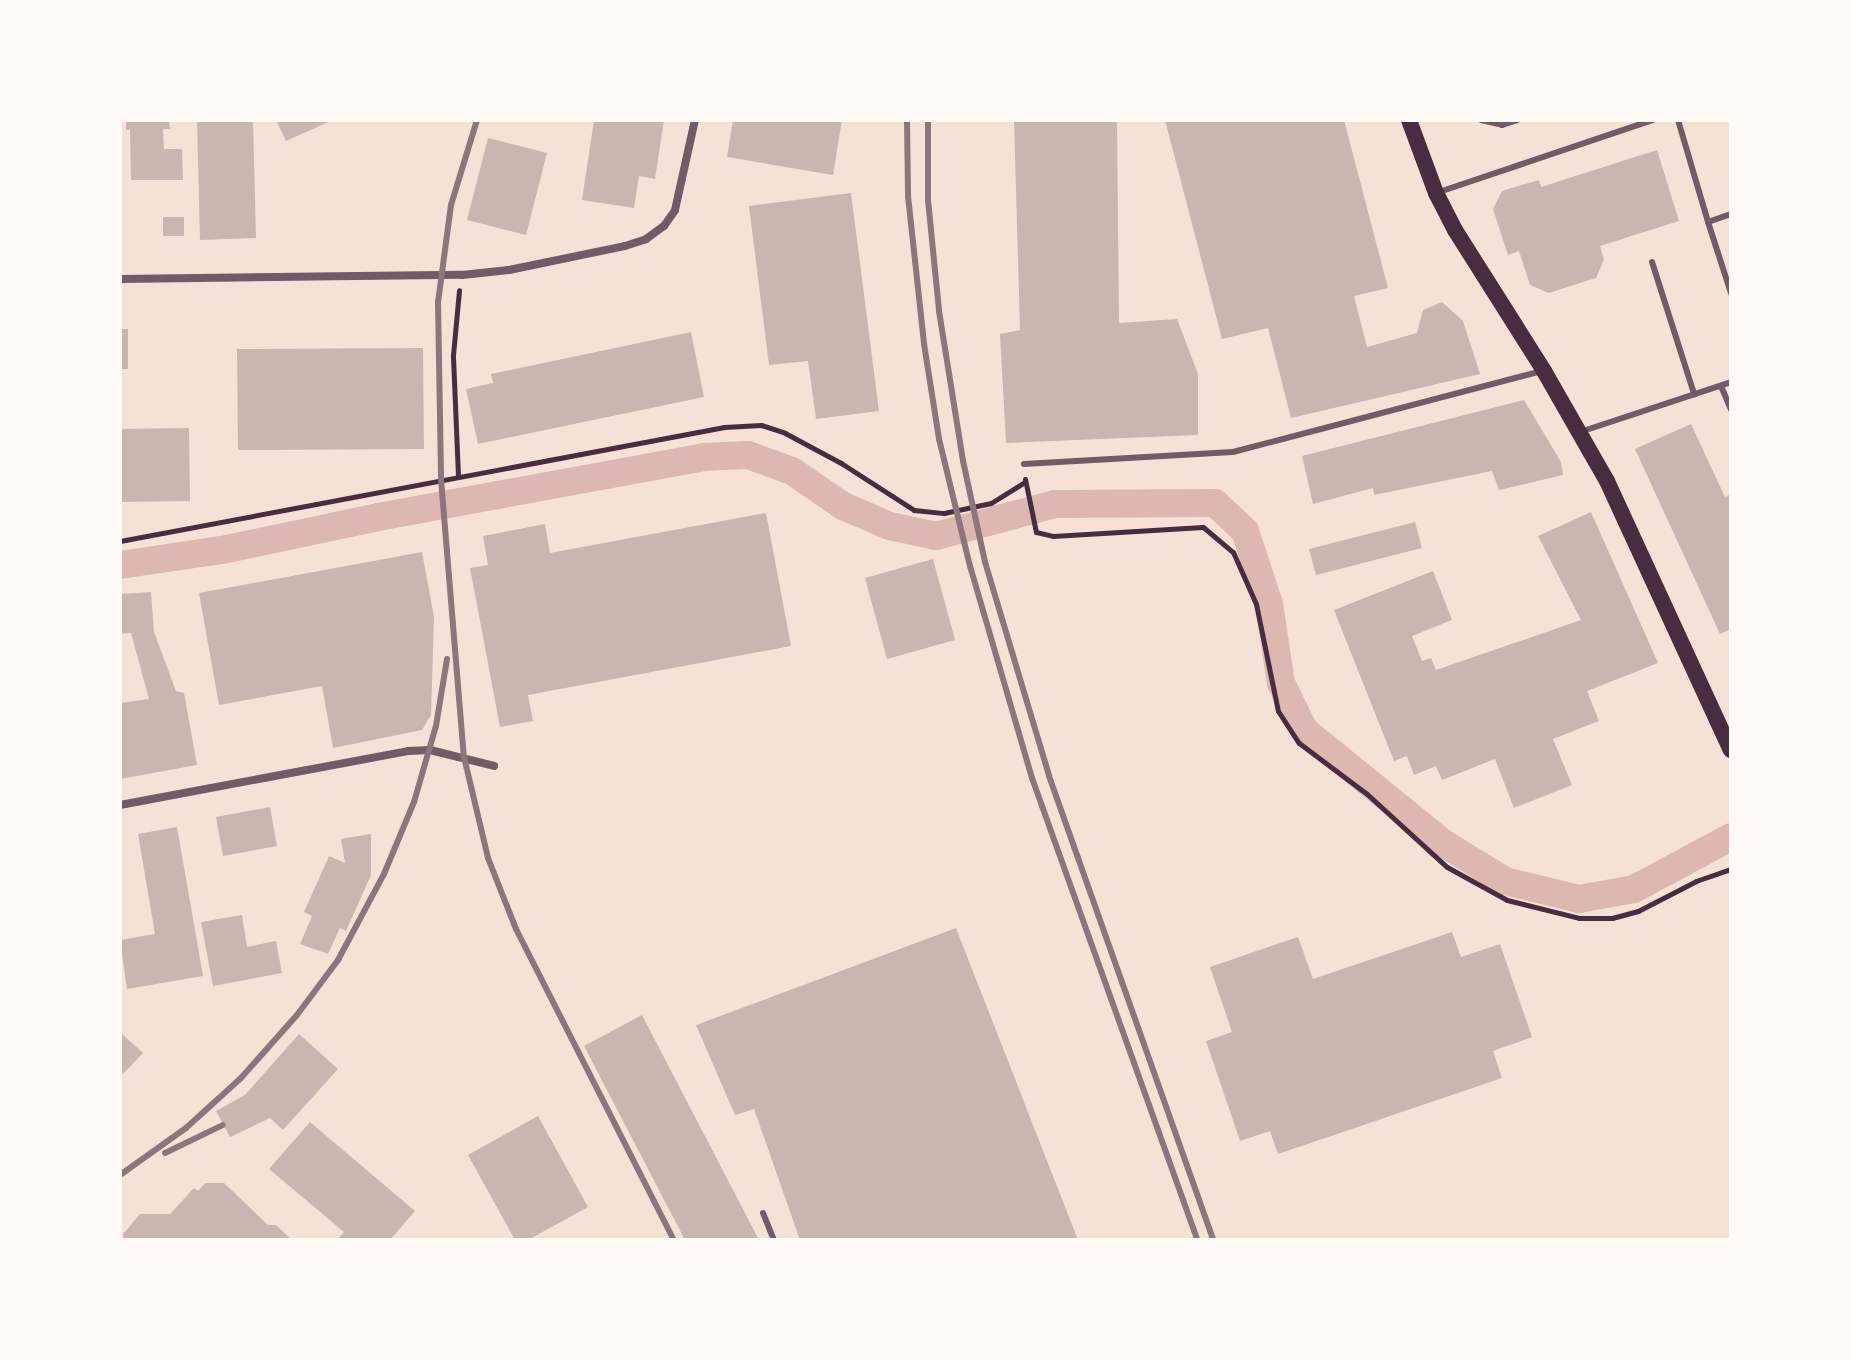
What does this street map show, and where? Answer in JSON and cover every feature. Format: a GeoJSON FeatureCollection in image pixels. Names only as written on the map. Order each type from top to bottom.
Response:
{"type":"FeatureCollection","features":[{"type":"Feature","properties":{"kind":"main road"},"geometry":{"type":"LineString","coordinates":[[1409,120],[1436,193],[1474,263],[1580,432],[1633,536],[1731,750]]}},
{"type":"Feature","properties":{"kind":"street"},"geometry":{"type":"LineString","coordinates":[[120,279],[462,275],[523,267],[646,239],[664,226],[675,210],[695,120]]}},
{"type":"Feature","properties":{"kind":"street"},"geometry":{"type":"LineString","coordinates":[[120,805],[409,751],[430,750],[494,766]]}},
{"type":"Feature","properties":{"kind":"lane"},"geometry":{"type":"LineString","coordinates":[[1481,120],[1502,125],[1517,120]]}},
{"type":"Feature","properties":{"kind":"lane"},"geometry":{"type":"LineString","coordinates":[[1436,193],[1653,120]]}},
{"type":"Feature","properties":{"kind":"lane"},"geometry":{"type":"LineString","coordinates":[[1678,120],[1731,293]]}},
{"type":"Feature","properties":{"kind":"lane"},"geometry":{"type":"LineString","coordinates":[[1708,222],[1731,214]]}},
{"type":"Feature","properties":{"kind":"lane"},"geometry":{"type":"LineString","coordinates":[[1652,262],[1694,394]]}},
{"type":"Feature","properties":{"kind":"lane"},"geometry":{"type":"LineString","coordinates":[[1024,464],[1233,452],[1544,371]]}},
{"type":"Feature","properties":{"kind":"lane"},"geometry":{"type":"LineString","coordinates":[[1580,432],[1731,382]]}},
{"type":"Feature","properties":{"kind":"lane"},"geometry":{"type":"LineString","coordinates":[[1721,386],[1731,409]]}},
{"type":"Feature","properties":{"kind":"lane"},"geometry":{"type":"LineString","coordinates":[[763,1213],[774,1240]]}},
{"type":"Feature","properties":{"kind":"path"},"geometry":{"type":"LineString","coordinates":[[458,476],[453,355],[462,275]]}},
{"type":"Feature","properties":{"kind":"path"},"geometry":{"type":"LineString","coordinates":[[120,541],[724,427],[761,425],[785,433],[841,463],[914,510],[944,513],[991,503],[1025,482],[1036,532],[1053,536],[1203,527],[1233,552],[1256,604],[1278,711],[1299,743],[1367,794],[1447,867],[1507,900],[1579,918],[1612,918],[1638,911],[1696,881],[1731,869]]}},
{"type":"Feature","properties":{"kind":"building"},"geometry":{"type":"Polygon","coordinates":[[[126,120],[169,120],[170,129],[163,129],[164,149],[182,149],[183,180],[131,180],[130,130],[126,130],[126,120]]]}},
{"type":"Feature","properties":{"kind":"building"},"geometry":{"type":"Polygon","coordinates":[[[197,120],[253,120],[256,238],[200,240],[197,120]]]}},
{"type":"Feature","properties":{"kind":"building"},"geometry":{"type":"Polygon","coordinates":[[[276,120],[333,120],[286,141],[276,120]]]}},
{"type":"Feature","properties":{"kind":"building"},"geometry":{"type":"Polygon","coordinates":[[[594,120],[664,120],[655,179],[639,176],[634,208],[582,200],[594,120]]]}},
{"type":"Feature","properties":{"kind":"building"},"geometry":{"type":"Polygon","coordinates":[[[733,120],[842,120],[833,175],[727,157],[733,120]]]}},
{"type":"Feature","properties":{"kind":"building"},"geometry":{"type":"Polygon","coordinates":[[[1014,120],[1117,120],[1119,323],[1177,319],[1198,374],[1198,435],[1006,443],[1000,334],[1020,330],[1014,120]]]}},
{"type":"Feature","properties":{"kind":"building"},"geometry":{"type":"Polygon","coordinates":[[[1165,120],[1344,120],[1388,288],[1354,296],[1367,347],[1417,333],[1423,310],[1442,302],[1463,321],[1480,374],[1291,418],[1268,328],[1222,339],[1165,120]]]}},
{"type":"Feature","properties":{"kind":"building"},"geometry":{"type":"Polygon","coordinates":[[[488,138],[547,153],[526,235],[467,220],[488,138]]]}},
{"type":"Feature","properties":{"kind":"building"},"geometry":{"type":"Polygon","coordinates":[[[1657,150],[1679,221],[1600,246],[1604,260],[1596,278],[1549,293],[1530,285],[1519,251],[1508,255],[1493,209],[1502,191],[1539,180],[1541,187],[1657,150]]]}},
{"type":"Feature","properties":{"kind":"building"},"geometry":{"type":"Polygon","coordinates":[[[851,193],[879,411],[816,419],[808,361],[769,365],[749,206],[851,193]]]}},
{"type":"Feature","properties":{"kind":"building"},"geometry":{"type":"Polygon","coordinates":[[[163,217],[184,217],[184,236],[163,236],[163,217]]]}},
{"type":"Feature","properties":{"kind":"building"},"geometry":{"type":"Polygon","coordinates":[[[120,329],[128,329],[128,369],[120,369],[120,329]]]}},
{"type":"Feature","properties":{"kind":"building"},"geometry":{"type":"Polygon","coordinates":[[[691,332],[704,397],[478,444],[466,389],[493,383],[491,374],[691,332]]]}},
{"type":"Feature","properties":{"kind":"building"},"geometry":{"type":"Polygon","coordinates":[[[423,348],[424,449],[238,450],[237,349],[423,348]]]}},
{"type":"Feature","properties":{"kind":"building"},"geometry":{"type":"Polygon","coordinates":[[[1524,400],[1561,462],[1563,475],[1499,490],[1492,471],[1374,495],[1373,488],[1313,504],[1302,456],[1524,400]]]}},
{"type":"Feature","properties":{"kind":"building"},"geometry":{"type":"Polygon","coordinates":[[[1691,424],[1725,497],[1731,494],[1731,629],[1720,634],[1635,449],[1691,424]]]}},
{"type":"Feature","properties":{"kind":"building"},"geometry":{"type":"Polygon","coordinates":[[[189,428],[190,501],[120,502],[120,429],[189,428]]]}},
{"type":"Feature","properties":{"kind":"building"},"geometry":{"type":"Polygon","coordinates":[[[1591,512],[1658,663],[1587,691],[1599,721],[1553,739],[1572,785],[1514,808],[1495,759],[1442,780],[1436,766],[1414,775],[1407,756],[1394,761],[1334,610],[1433,571],[1452,620],[1412,636],[1422,661],[1431,658],[1436,670],[1581,620],[1538,536],[1591,512]]]}},
{"type":"Feature","properties":{"kind":"building"},"geometry":{"type":"Polygon","coordinates":[[[766,513],[791,646],[528,695],[533,721],[500,727],[470,568],[488,565],[483,536],[545,524],[550,553],[766,513]]]}},
{"type":"Feature","properties":{"kind":"building"},"geometry":{"type":"Polygon","coordinates":[[[1415,522],[1422,548],[1316,575],[1309,549],[1415,522]]]}},
{"type":"Feature","properties":{"kind":"building"},"geometry":{"type":"Polygon","coordinates":[[[422,552],[434,617],[431,715],[422,730],[333,748],[322,686],[219,705],[199,593],[422,552]]]}},
{"type":"Feature","properties":{"kind":"building"},"geometry":{"type":"Polygon","coordinates":[[[933,559],[955,640],[887,659],[865,578],[933,559]]]}},
{"type":"Feature","properties":{"kind":"building"},"geometry":{"type":"Polygon","coordinates":[[[151,592],[154,632],[176,691],[184,693],[197,765],[120,779],[120,703],[149,699],[131,633],[120,634],[120,594],[151,592]]]}},
{"type":"Feature","properties":{"kind":"building"},"geometry":{"type":"Polygon","coordinates":[[[270,807],[277,846],[223,856],[216,817],[270,807]]]}},
{"type":"Feature","properties":{"kind":"building"},"geometry":{"type":"Polygon","coordinates":[[[177,827],[203,976],[127,989],[120,940],[155,934],[138,834],[177,827]]]}},
{"type":"Feature","properties":{"kind":"building"},"geometry":{"type":"Polygon","coordinates":[[[371,834],[371,875],[346,931],[340,928],[328,954],[300,944],[312,916],[304,912],[329,856],[345,863],[341,839],[371,834]]]}},
{"type":"Feature","properties":{"kind":"building"},"geometry":{"type":"Polygon","coordinates":[[[242,915],[247,947],[276,941],[282,973],[213,986],[201,922],[242,915]]]}},
{"type":"Feature","properties":{"kind":"building"},"geometry":{"type":"Polygon","coordinates":[[[956,928],[1078,1240],[800,1240],[754,1109],[735,1115],[696,1025],[956,928]]]}},
{"type":"Feature","properties":{"kind":"building"},"geometry":{"type":"Polygon","coordinates":[[[1452,932],[1461,957],[1500,944],[1532,1037],[1493,1051],[1502,1078],[1278,1154],[1270,1131],[1240,1141],[1206,1041],[1232,1032],[1210,967],[1298,937],[1313,979],[1452,932]]]}},
{"type":"Feature","properties":{"kind":"building"},"geometry":{"type":"Polygon","coordinates":[[[642,1015],[759,1240],[685,1240],[584,1046],[642,1015]]]}},
{"type":"Feature","properties":{"kind":"building"},"geometry":{"type":"Polygon","coordinates":[[[120,1032],[143,1053],[120,1077],[120,1032]]]}},
{"type":"Feature","properties":{"kind":"building"},"geometry":{"type":"Polygon","coordinates":[[[299,1034],[338,1069],[283,1130],[270,1118],[230,1137],[216,1111],[245,1095],[299,1034]]]}},
{"type":"Feature","properties":{"kind":"building"},"geometry":{"type":"Polygon","coordinates":[[[538,1116],[588,1207],[528,1240],[515,1240],[468,1155],[538,1116]]]}},
{"type":"Feature","properties":{"kind":"building"},"geometry":{"type":"Polygon","coordinates":[[[310,1122],[415,1211],[390,1240],[337,1240],[344,1232],[269,1169],[310,1122]]]}},
{"type":"Feature","properties":{"kind":"building"},"geometry":{"type":"Polygon","coordinates":[[[205,1183],[224,1183],[268,1225],[276,1225],[292,1240],[124,1240],[123,1234],[140,1214],[170,1214],[194,1188],[198,1191],[205,1183]]]}},
{"type":"Feature","properties":{"kind":"waterway"},"geometry":{"type":"LineString","coordinates":[[120,565],[222,550],[378,517],[704,457],[748,455],[792,471],[843,506],[890,526],[936,536],[1055,504],[1215,503],[1245,531],[1269,604],[1281,683],[1304,730],[1443,843],[1505,881],[1579,899],[1634,889],[1731,837]]}},
{"type":"Feature","properties":{"kind":"railway"},"geometry":{"type":"LineString","coordinates":[[477,120],[451,205],[438,302],[441,479],[464,757],[488,858],[516,929],[674,1240]]}},
{"type":"Feature","properties":{"kind":"railway"},"geometry":{"type":"LineString","coordinates":[[907,120],[908,196],[924,344],[939,439],[970,566],[1032,778],[1197,1240]]}},
{"type":"Feature","properties":{"kind":"railway"},"geometry":{"type":"LineString","coordinates":[[928,120],[928,200],[939,311],[963,461],[985,562],[1049,776],[1213,1240]]}},
{"type":"Feature","properties":{"kind":"railway"},"geometry":{"type":"LineString","coordinates":[[120,1175],[186,1128],[241,1078],[297,1015],[338,960],[384,874],[414,802],[436,726],[447,659]]}},
{"type":"Feature","properties":{"kind":"railway"},"geometry":{"type":"LineString","coordinates":[[165,1153],[223,1125]]}}]}
